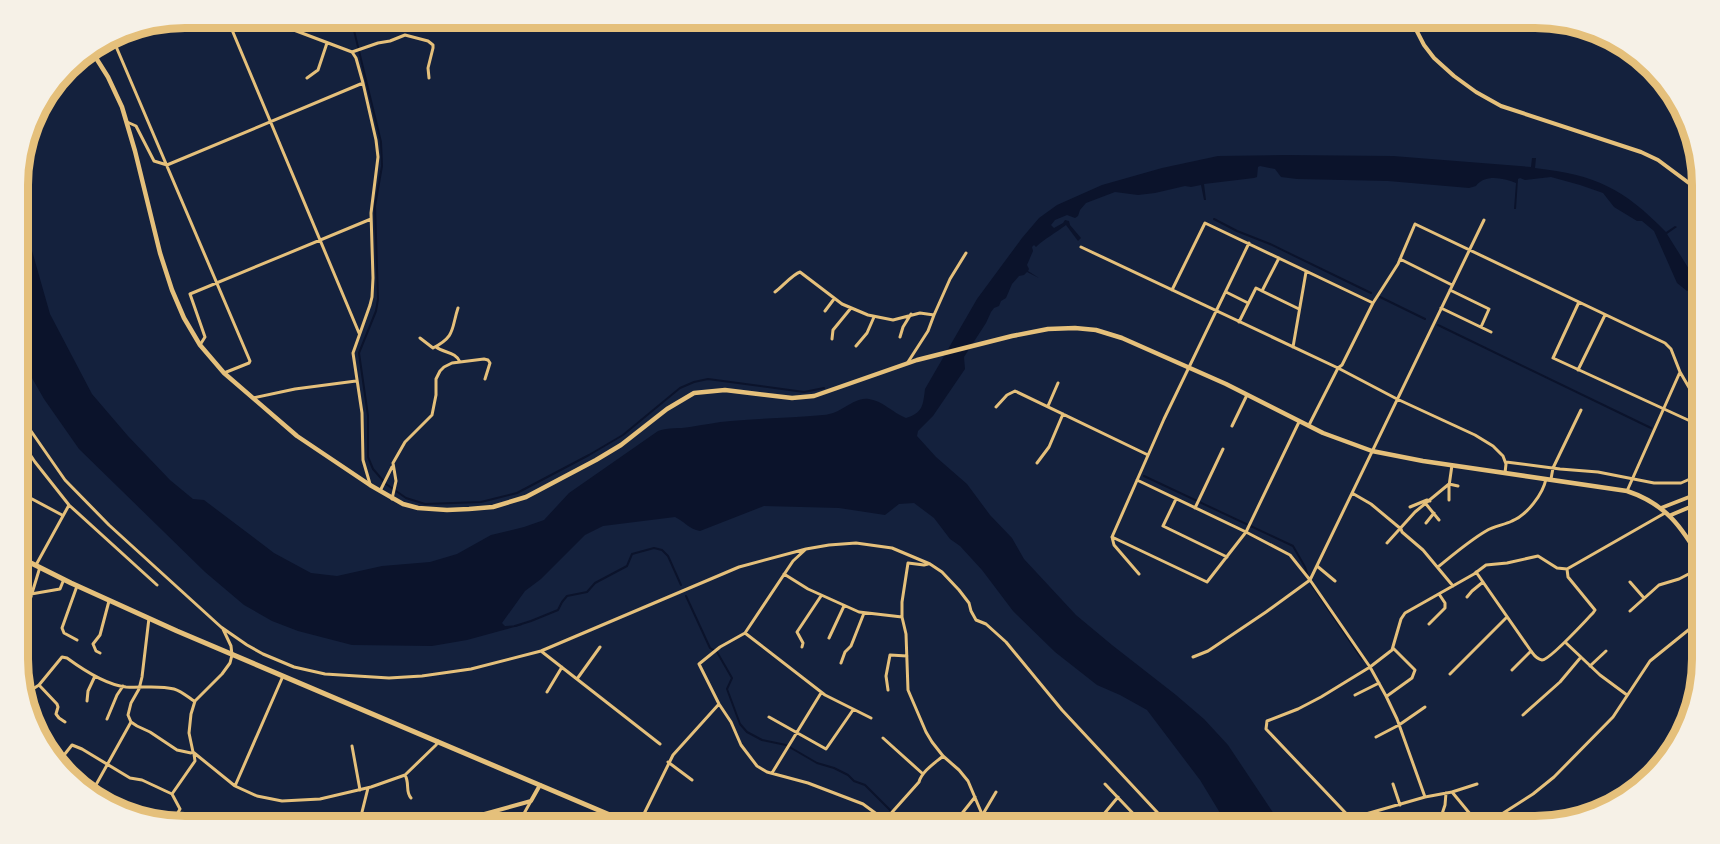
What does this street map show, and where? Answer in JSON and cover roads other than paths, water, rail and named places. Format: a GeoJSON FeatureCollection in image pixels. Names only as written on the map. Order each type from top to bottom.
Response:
{"type":"FeatureCollection","features":[{"type":"Feature","properties":{"kind":"highway"},"geometry":{"type":"LineString","coordinates":[[28,561],[232,655],[438,740],[613,816]]}},
{"type":"Feature","properties":{"kind":"main road"},"geometry":{"type":"LineString","coordinates":[[95,57],[108,77],[127,122],[160,253],[172,290],[184,318],[200,345],[225,373],[303,441],[403,504],[437,510],[493,507],[526,496],[621,445],[667,409],[694,393],[724,390],[804,398],[830,392],[917,360],[1012,336],[1048,329],[1096,330],[1122,338],[1189,368],[1323,433],[1372,451],[1413,460],[1627,491],[1640,495],[1669,514],[1681,527],[1692,545]]}},
{"type":"Feature","properties":{"kind":"street"},"geometry":{"type":"LineString","coordinates":[[231,28],[359,333]]}},
{"type":"Feature","properties":{"kind":"street"},"geometry":{"type":"LineString","coordinates":[[287,28],[356,51],[378,43],[390,42],[405,35],[428,40],[433,45],[428,68],[429,78]]}},
{"type":"Feature","properties":{"kind":"street"},"geometry":{"type":"LineString","coordinates":[[1415,28],[1424,45],[1434,57],[1476,92],[1501,106],[1641,152],[1658,160],[1692,185]]}},
{"type":"Feature","properties":{"kind":"street"},"geometry":{"type":"LineString","coordinates":[[307,78],[318,70],[327,43]]}},
{"type":"Feature","properties":{"kind":"street"},"geometry":{"type":"LineString","coordinates":[[116,45],[250,361],[225,373]]}},
{"type":"Feature","properties":{"kind":"street"},"geometry":{"type":"LineString","coordinates":[[356,51],[377,148],[371,219],[372,297],[352,353],[362,413],[362,452],[370,485]]}},
{"type":"Feature","properties":{"kind":"street"},"geometry":{"type":"LineString","coordinates":[[127,122],[136,126],[152,159],[167,165],[363,83]]}},
{"type":"Feature","properties":{"kind":"street"},"geometry":{"type":"LineString","coordinates":[[200,345],[205,337],[190,294],[371,219]]}},
{"type":"Feature","properties":{"kind":"street"},"geometry":{"type":"LineString","coordinates":[[1192,657],[1208,651],[1310,580],[1484,220]]}},
{"type":"Feature","properties":{"kind":"street"},"geometry":{"type":"LineString","coordinates":[[1172,290],[1205,223],[1373,303]]}},
{"type":"Feature","properties":{"kind":"street"},"geometry":{"type":"LineString","coordinates":[[1309,425],[1373,303],[1400,259],[1415,224],[1665,343],[1671,350],[1692,393]]}},
{"type":"Feature","properties":{"kind":"street"},"geometry":{"type":"LineString","coordinates":[[1139,574],[1114,545],[1112,537],[1148,455],[1249,243]]}},
{"type":"Feature","properties":{"kind":"street"},"geometry":{"type":"LineString","coordinates":[[1081,247],[1474,435],[1493,446],[1503,456],[1506,462],[1505,473]]}},
{"type":"Feature","properties":{"kind":"street"},"geometry":{"type":"LineString","coordinates":[[907,363],[928,331],[950,279],[966,253]]}},
{"type":"Feature","properties":{"kind":"street"},"geometry":{"type":"LineString","coordinates":[[1262,291],[1279,258]]}},
{"type":"Feature","properties":{"kind":"street"},"geometry":{"type":"LineString","coordinates":[[1400,259],[1452,285]]}},
{"type":"Feature","properties":{"kind":"street"},"geometry":{"type":"LineString","coordinates":[[1293,347],[1306,271]]}},
{"type":"Feature","properties":{"kind":"street"},"geometry":{"type":"LineString","coordinates":[[775,292],[800,272],[834,299],[851,309],[874,317],[892,320],[926,312],[934,315]]}},
{"type":"Feature","properties":{"kind":"street"},"geometry":{"type":"LineString","coordinates":[[1239,322],[1256,288],[1299,309]]}},
{"type":"Feature","properties":{"kind":"street"},"geometry":{"type":"LineString","coordinates":[[1449,290],[1490,309],[1481,327]]}},
{"type":"Feature","properties":{"kind":"street"},"geometry":{"type":"LineString","coordinates":[[1226,292],[1248,303]]}},
{"type":"Feature","properties":{"kind":"street"},"geometry":{"type":"LineString","coordinates":[[825,311],[834,299]]}},
{"type":"Feature","properties":{"kind":"street"},"geometry":{"type":"LineString","coordinates":[[1579,302],[1553,358],[1688,420]]}},
{"type":"Feature","properties":{"kind":"street"},"geometry":{"type":"LineString","coordinates":[[436,347],[448,339],[458,308]]}},
{"type":"Feature","properties":{"kind":"street"},"geometry":{"type":"LineString","coordinates":[[1441,308],[1491,332]]}},
{"type":"Feature","properties":{"kind":"street"},"geometry":{"type":"LineString","coordinates":[[832,339],[833,330],[851,309]]}},
{"type":"Feature","properties":{"kind":"street"},"geometry":{"type":"LineString","coordinates":[[900,337],[911,314]]}},
{"type":"Feature","properties":{"kind":"street"},"geometry":{"type":"LineString","coordinates":[[1578,370],[1605,315]]}},
{"type":"Feature","properties":{"kind":"street"},"geometry":{"type":"LineString","coordinates":[[856,346],[867,333],[874,317]]}},
{"type":"Feature","properties":{"kind":"street"},"geometry":{"type":"LineString","coordinates":[[420,338],[430,347],[436,347],[455,355],[460,362]]}},
{"type":"Feature","properties":{"kind":"street"},"geometry":{"type":"LineString","coordinates":[[381,489],[405,441],[432,415],[440,371],[448,365],[460,362],[488,360],[490,363],[485,379]]}},
{"type":"Feature","properties":{"kind":"street"},"geometry":{"type":"LineString","coordinates":[[1627,491],[1680,372]]}},
{"type":"Feature","properties":{"kind":"street"},"geometry":{"type":"LineString","coordinates":[[252,398],[295,389],[356,381]]}},
{"type":"Feature","properties":{"kind":"street"},"geometry":{"type":"LineString","coordinates":[[1048,406],[1058,383]]}},
{"type":"Feature","properties":{"kind":"street"},"geometry":{"type":"LineString","coordinates":[[996,407],[1007,395],[1015,391],[1148,455]]}},
{"type":"Feature","properties":{"kind":"street"},"geometry":{"type":"LineString","coordinates":[[1232,426],[1247,395]]}},
{"type":"Feature","properties":{"kind":"street"},"geometry":{"type":"LineString","coordinates":[[1438,567],[1461,547],[1490,528],[1509,523],[1520,517],[1549,479],[1581,410]]}},
{"type":"Feature","properties":{"kind":"street"},"geometry":{"type":"LineString","coordinates":[[1037,463],[1049,447],[1063,414]]}},
{"type":"Feature","properties":{"kind":"street"},"geometry":{"type":"LineString","coordinates":[[1112,537],[1207,582],[1246,532],[1300,420]]}},
{"type":"Feature","properties":{"kind":"street"},"geometry":{"type":"LineString","coordinates":[[28,424],[65,480],[109,525],[221,627],[263,654],[284,663],[326,674],[365,677],[422,676],[471,669],[541,651],[739,567],[806,549],[856,543],[892,548],[930,564],[942,572],[969,603],[976,620],[986,624],[1006,642],[1062,710],[1160,815]]}},
{"type":"Feature","properties":{"kind":"street"},"geometry":{"type":"LineString","coordinates":[[1195,508],[1223,449]]}},
{"type":"Feature","properties":{"kind":"street"},"geometry":{"type":"LineString","coordinates":[[28,452],[69,505],[157,585]]}},
{"type":"Feature","properties":{"kind":"street"},"geometry":{"type":"LineString","coordinates":[[1506,462],[1598,472],[1654,483],[1681,483],[1692,478]]}},
{"type":"Feature","properties":{"kind":"street"},"geometry":{"type":"LineString","coordinates":[[392,465],[396,481],[393,496]]}},
{"type":"Feature","properties":{"kind":"street"},"geometry":{"type":"LineString","coordinates":[[1449,500],[1452,465]]}},
{"type":"Feature","properties":{"kind":"street"},"geometry":{"type":"LineString","coordinates":[[1137,480],[1290,555],[1310,580],[1379,682],[1399,725],[1425,798]]}},
{"type":"Feature","properties":{"kind":"street"},"geometry":{"type":"LineString","coordinates":[[1449,484],[1458,486]]}},
{"type":"Feature","properties":{"kind":"street"},"geometry":{"type":"LineString","coordinates":[[1387,543],[1415,512],[1449,484]]}},
{"type":"Feature","properties":{"kind":"street"},"geometry":{"type":"LineString","coordinates":[[1352,493],[1371,504],[1401,529],[1423,550],[1453,586]]}},
{"type":"Feature","properties":{"kind":"street"},"geometry":{"type":"LineString","coordinates":[[1661,508],[1692,496]]}},
{"type":"Feature","properties":{"kind":"street"},"geometry":{"type":"LineString","coordinates":[[28,497],[62,515]]}},
{"type":"Feature","properties":{"kind":"street"},"geometry":{"type":"LineString","coordinates":[[1176,499],[1163,526],[1227,557]]}},
{"type":"Feature","properties":{"kind":"street"},"geometry":{"type":"LineString","coordinates":[[1410,507],[1427,500],[1428,502]]}},
{"type":"Feature","properties":{"kind":"street"},"geometry":{"type":"LineString","coordinates":[[1428,502],[1439,520]]}},
{"type":"Feature","properties":{"kind":"street"},"geometry":{"type":"LineString","coordinates":[[28,605],[38,566],[69,505]]}},
{"type":"Feature","properties":{"kind":"street"},"geometry":{"type":"LineString","coordinates":[[1349,815],[1266,729],[1266,724],[1271,718],[1298,709],[1370,667],[1393,648],[1401,619],[1406,613],[1486,565],[1538,556],[1557,567],[1567,569],[1669,514],[1692,506]]}},
{"type":"Feature","properties":{"kind":"street"},"geometry":{"type":"LineString","coordinates":[[1426,523],[1434,513]]}},
{"type":"Feature","properties":{"kind":"street"},"geometry":{"type":"LineString","coordinates":[[806,549],[793,561],[745,633],[712,652],[699,664],[741,745],[757,766],[863,804],[881,815]]}},
{"type":"Feature","properties":{"kind":"street"},"geometry":{"type":"LineString","coordinates":[[930,564],[908,564],[902,602],[908,690],[926,732],[943,756],[968,780],[983,814]]}},
{"type":"Feature","properties":{"kind":"street"},"geometry":{"type":"LineString","coordinates":[[1317,566],[1335,581]]}},
{"type":"Feature","properties":{"kind":"street"},"geometry":{"type":"LineString","coordinates":[[1476,572],[1539,660],[1547,659],[1595,610],[1568,577],[1567,569]]}},
{"type":"Feature","properties":{"kind":"street"},"geometry":{"type":"LineString","coordinates":[[1630,611],[1659,585],[1692,572]]}},
{"type":"Feature","properties":{"kind":"street"},"geometry":{"type":"LineString","coordinates":[[784,574],[821,596],[844,606],[864,613],[902,617]]}},
{"type":"Feature","properties":{"kind":"street"},"geometry":{"type":"LineString","coordinates":[[31,594],[60,589],[64,579]]}},
{"type":"Feature","properties":{"kind":"street"},"geometry":{"type":"LineString","coordinates":[[1467,597],[1483,582]]}},
{"type":"Feature","properties":{"kind":"street"},"geometry":{"type":"LineString","coordinates":[[1630,582],[1644,598]]}},
{"type":"Feature","properties":{"kind":"street"},"geometry":{"type":"LineString","coordinates":[[77,585],[62,628],[64,633],[77,639]]}},
{"type":"Feature","properties":{"kind":"street"},"geometry":{"type":"LineString","coordinates":[[1430,624],[1445,608],[1445,603],[1439,594]]}},
{"type":"Feature","properties":{"kind":"street"},"geometry":{"type":"LineString","coordinates":[[802,647],[803,640],[797,632],[821,596]]}},
{"type":"Feature","properties":{"kind":"street"},"geometry":{"type":"LineString","coordinates":[[100,653],[96,651],[93,644],[100,635],[109,600]]}},
{"type":"Feature","properties":{"kind":"street"},"geometry":{"type":"LineString","coordinates":[[829,638],[844,606]]}},
{"type":"Feature","properties":{"kind":"street"},"geometry":{"type":"LineString","coordinates":[[841,663],[845,652],[852,646],[864,613]]}},
{"type":"Feature","properties":{"kind":"street"},"geometry":{"type":"LineString","coordinates":[[1450,674],[1507,617]]}},
{"type":"Feature","properties":{"kind":"street"},"geometry":{"type":"LineString","coordinates":[[149,618],[142,677],[129,709],[128,715],[131,722],[177,750],[193,752],[235,786],[257,796],[282,801],[320,799],[368,788],[405,775],[436,745],[438,740]]}},
{"type":"Feature","properties":{"kind":"street"},"geometry":{"type":"LineString","coordinates":[[172,794],[195,761],[189,733],[195,701],[208,690],[230,663],[231,646],[221,627]]}},
{"type":"Feature","properties":{"kind":"street"},"geometry":{"type":"LineString","coordinates":[[1499,815],[1533,794],[1554,777],[1603,729],[1650,662],[1692,627]]}},
{"type":"Feature","properties":{"kind":"street"},"geometry":{"type":"LineString","coordinates":[[745,633],[821,692],[871,718]]}},
{"type":"Feature","properties":{"kind":"street"},"geometry":{"type":"LineString","coordinates":[[1565,642],[1590,666],[1627,695]]}},
{"type":"Feature","properties":{"kind":"street"},"geometry":{"type":"LineString","coordinates":[[577,679],[600,647]]}},
{"type":"Feature","properties":{"kind":"street"},"geometry":{"type":"LineString","coordinates":[[1386,696],[1412,678],[1415,670],[1393,648]]}},
{"type":"Feature","properties":{"kind":"street"},"geometry":{"type":"LineString","coordinates":[[541,651],[660,744]]}},
{"type":"Feature","properties":{"kind":"street"},"geometry":{"type":"LineString","coordinates":[[1512,670],[1531,651]]}},
{"type":"Feature","properties":{"kind":"street"},"geometry":{"type":"LineString","coordinates":[[1590,666],[1606,651]]}},
{"type":"Feature","properties":{"kind":"street"},"geometry":{"type":"LineString","coordinates":[[888,690],[886,676],[890,655],[907,656]]}},
{"type":"Feature","properties":{"kind":"street"},"geometry":{"type":"LineString","coordinates":[[32,689],[39,685],[62,657],[95,676],[123,686],[177,690],[195,701]]}},
{"type":"Feature","properties":{"kind":"street"},"geometry":{"type":"LineString","coordinates":[[1523,715],[1560,682],[1581,657]]}},
{"type":"Feature","properties":{"kind":"street"},"geometry":{"type":"LineString","coordinates":[[547,692],[562,667]]}},
{"type":"Feature","properties":{"kind":"street"},"geometry":{"type":"LineString","coordinates":[[87,701],[88,691],[95,676]]}},
{"type":"Feature","properties":{"kind":"street"},"geometry":{"type":"LineString","coordinates":[[235,786],[283,676]]}},
{"type":"Feature","properties":{"kind":"street"},"geometry":{"type":"LineString","coordinates":[[1355,695],[1379,682]]}},
{"type":"Feature","properties":{"kind":"street"},"geometry":{"type":"LineString","coordinates":[[39,685],[57,704],[57,716],[65,722]]}},
{"type":"Feature","properties":{"kind":"street"},"geometry":{"type":"LineString","coordinates":[[107,719],[123,686]]}},
{"type":"Feature","properties":{"kind":"street"},"geometry":{"type":"LineString","coordinates":[[772,773],[821,692]]}},
{"type":"Feature","properties":{"kind":"street"},"geometry":{"type":"LineString","coordinates":[[642,816],[668,762],[719,704]]}},
{"type":"Feature","properties":{"kind":"street"},"geometry":{"type":"LineString","coordinates":[[1376,737],[1425,707]]}},
{"type":"Feature","properties":{"kind":"street"},"geometry":{"type":"LineString","coordinates":[[769,717],[826,749],[853,710]]}},
{"type":"Feature","properties":{"kind":"street"},"geometry":{"type":"LineString","coordinates":[[95,787],[131,722]]}},
{"type":"Feature","properties":{"kind":"street"},"geometry":{"type":"LineString","coordinates":[[883,738],[923,774]]}},
{"type":"Feature","properties":{"kind":"street"},"geometry":{"type":"LineString","coordinates":[[63,756],[72,745],[130,778],[142,780],[172,794],[180,809],[176,815]]}},
{"type":"Feature","properties":{"kind":"street"},"geometry":{"type":"LineString","coordinates":[[352,746],[360,790]]}},
{"type":"Feature","properties":{"kind":"street"},"geometry":{"type":"LineString","coordinates":[[889,815],[919,782],[923,774],[943,756]]}},
{"type":"Feature","properties":{"kind":"street"},"geometry":{"type":"LineString","coordinates":[[668,762],[692,780]]}},
{"type":"Feature","properties":{"kind":"street"},"geometry":{"type":"LineString","coordinates":[[405,775],[411,798]]}},
{"type":"Feature","properties":{"kind":"street"},"geometry":{"type":"LineString","coordinates":[[1105,784],[1135,815]]}},
{"type":"Feature","properties":{"kind":"street"},"geometry":{"type":"LineString","coordinates":[[1393,784],[1400,805]]}},
{"type":"Feature","properties":{"kind":"street"},"geometry":{"type":"LineString","coordinates":[[1363,815],[1477,784]]}},
{"type":"Feature","properties":{"kind":"street"},"geometry":{"type":"LineString","coordinates":[[523,816],[540,785]]}},
{"type":"Feature","properties":{"kind":"street"},"geometry":{"type":"LineString","coordinates":[[361,816],[368,788]]}},
{"type":"Feature","properties":{"kind":"street"},"geometry":{"type":"LineString","coordinates":[[983,814],[996,792]]}},
{"type":"Feature","properties":{"kind":"street"},"geometry":{"type":"LineString","coordinates":[[1452,792],[1472,815]]}},
{"type":"Feature","properties":{"kind":"street"},"geometry":{"type":"LineString","coordinates":[[1442,815],[1446,793]]}},
{"type":"Feature","properties":{"kind":"street"},"geometry":{"type":"LineString","coordinates":[[960,815],[975,797]]}},
{"type":"Feature","properties":{"kind":"street"},"geometry":{"type":"LineString","coordinates":[[1103,815],[1118,797]]}},
{"type":"Feature","properties":{"kind":"street"},"geometry":{"type":"LineString","coordinates":[[478,816],[531,801]]}},
{"type":"Feature","properties":{"kind":"water"},"geometry":{"type":"Polygon","coordinates":[[[1218,156],[1393,156],[1531,167],[1532,158],[1536,158],[1535,168],[1575,175],[1607,186],[1636,204],[1666,232],[1677,227],[1667,234],[1692,274],[1692,295],[1691,289],[1687,291],[1677,283],[1654,231],[1642,221],[1637,221],[1614,207],[1603,193],[1551,177],[1518,179],[1516,209],[1514,209],[1516,183],[1500,179],[1489,178],[1469,188],[1388,181],[1297,179],[1281,177],[1275,169],[1260,166],[1257,177],[1254,178],[1204,184],[1206,200],[1204,200],[1201,185],[1138,195],[1115,192],[1086,203],[1075,218],[1067,215],[1055,220],[1051,225],[1054,228],[1065,220],[1069,221],[1081,238],[1078,241],[1066,225],[1036,247],[1034,245],[1032,247],[1033,251],[1027,265],[1028,271],[1039,278],[1027,272],[1019,276],[1012,284],[1006,298],[991,312],[964,357],[965,369],[933,416],[918,431],[917,436],[936,457],[967,484],[990,515],[1012,538],[1024,559],[1076,615],[1204,719],[1228,745],[1275,815],[1221,815],[1200,780],[1147,710],[1097,685],[1055,652],[1013,611],[982,570],[960,546],[950,539],[934,518],[914,503],[899,504],[885,515],[839,508],[764,506],[700,531],[675,517],[603,526],[585,535],[541,579],[525,591],[502,623],[505,626],[522,625],[467,640],[432,646],[352,645],[298,631],[272,621],[244,605],[205,572],[79,449],[44,399],[29,372],[29,240],[50,314],[92,394],[170,480],[193,499],[204,500],[274,553],[311,573],[337,576],[382,566],[430,562],[457,554],[491,535],[544,520],[569,493],[658,431],[726,421],[830,414],[863,399],[879,402],[906,418],[916,414],[924,400],[925,389],[977,299],[1039,218],[1057,205],[1102,185],[1162,168],[1218,156]]]}},
{"type":"Feature","properties":{"kind":"waterway"},"geometry":{"type":"LineString","coordinates":[[353,28],[381,142],[382,166],[375,206],[378,299],[376,311],[359,353],[368,416],[368,457],[373,469],[386,484],[406,498],[425,504],[481,502],[517,493],[589,455],[623,435],[680,388],[694,382],[708,379],[804,392],[824,388]]}},
{"type":"Feature","properties":{"kind":"waterway"},"geometry":{"type":"LineString","coordinates":[[1214,219],[1371,293]]}},
{"type":"Feature","properties":{"kind":"waterway"},"geometry":{"type":"LineString","coordinates":[[1380,297],[1425,319]]}},
{"type":"Feature","properties":{"kind":"waterway"},"geometry":{"type":"LineString","coordinates":[[1438,325],[1651,428]]}},
{"type":"Feature","properties":{"kind":"waterway"},"geometry":{"type":"LineString","coordinates":[[1144,476],[1293,546],[1308,576]]}},
{"type":"Feature","properties":{"kind":"waterway"},"geometry":{"type":"LineString","coordinates":[[515,626],[558,610],[567,596],[587,592],[595,583],[627,566],[632,554],[654,548],[662,550],[668,556],[681,585]]}},
{"type":"Feature","properties":{"kind":"waterway"},"geometry":{"type":"LineString","coordinates":[[1311,584],[1362,659]]}},
{"type":"Feature","properties":{"kind":"waterway"},"geometry":{"type":"LineString","coordinates":[[686,596],[710,648],[717,652],[732,678],[727,689],[740,724],[747,732],[762,740],[786,745],[817,763],[848,775],[854,781],[865,785],[895,815]]}}]}
